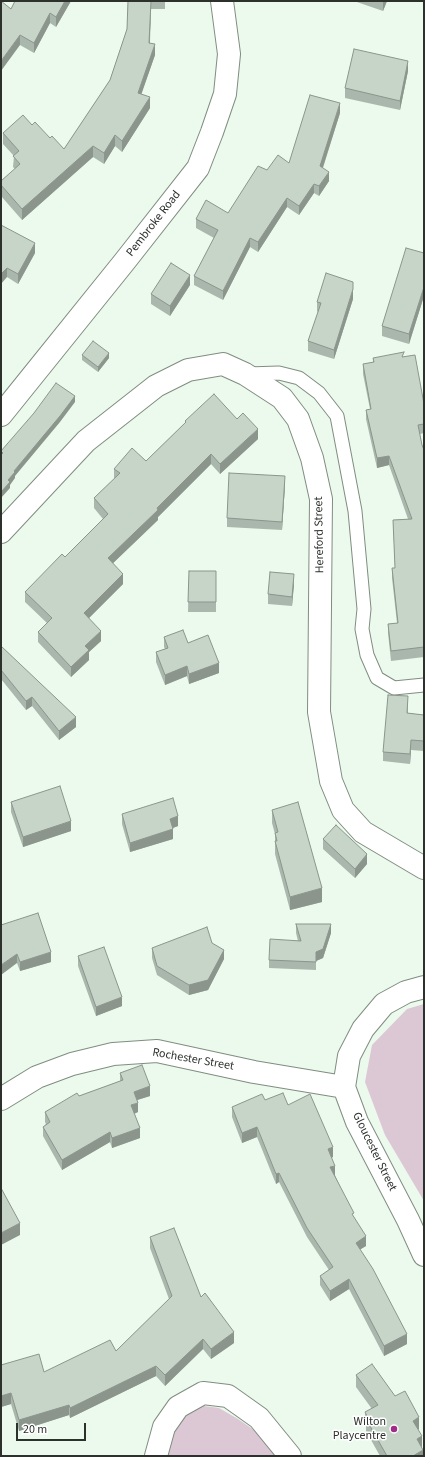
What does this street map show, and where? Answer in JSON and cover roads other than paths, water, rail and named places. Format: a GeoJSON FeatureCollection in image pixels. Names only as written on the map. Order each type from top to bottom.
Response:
{"type":"FeatureCollection","features":[{"type":"Feature","properties":{"kind":"street","name":"Pembroke Road"},"geometry":{"type":"LineString","coordinates":[[1,415],[101,292],[198,168],[225,94],[229,54],[222,1]]}},
{"type":"Feature","properties":{"kind":"street","name":"Hereford Street"},"geometry":{"type":"LineString","coordinates":[[1,532],[86,441],[156,386],[188,370],[224,364],[245,374],[282,398],[298,419],[312,458],[321,499],[320,712],[331,781],[343,810],[363,832],[424,868]]}},
{"type":"Feature","properties":{"kind":"street","name":"Gloucester Street"},"geometry":{"type":"LineString","coordinates":[[424,987],[406,992],[384,1004],[363,1029],[348,1056],[344,1087],[357,1122],[408,1220],[424,1255]]}},
{"type":"Feature","properties":{"kind":"street","name":"Rochester Street"},"geometry":{"type":"LineString","coordinates":[[1,1099],[37,1077],[72,1064],[113,1054],[157,1051],[254,1072],[344,1087]]}},
{"type":"Feature","properties":{"kind":"street"},"geometry":{"type":"LineString","coordinates":[[156,1456],[164,1427],[178,1407],[202,1393],[228,1396],[260,1418],[290,1456]]}},
{"type":"Feature","properties":{"kind":"lane"},"geometry":{"type":"LineString","coordinates":[[245,374],[279,373],[300,378],[319,392],[337,416],[355,511],[364,609],[362,629],[367,656],[377,678],[394,688],[424,685]]}},
{"type":"Feature","properties":{"kind":"place","name":"Wilton Playcentre"},"geometry":{"type":"Point","coordinates":[394,1429]}}]}
